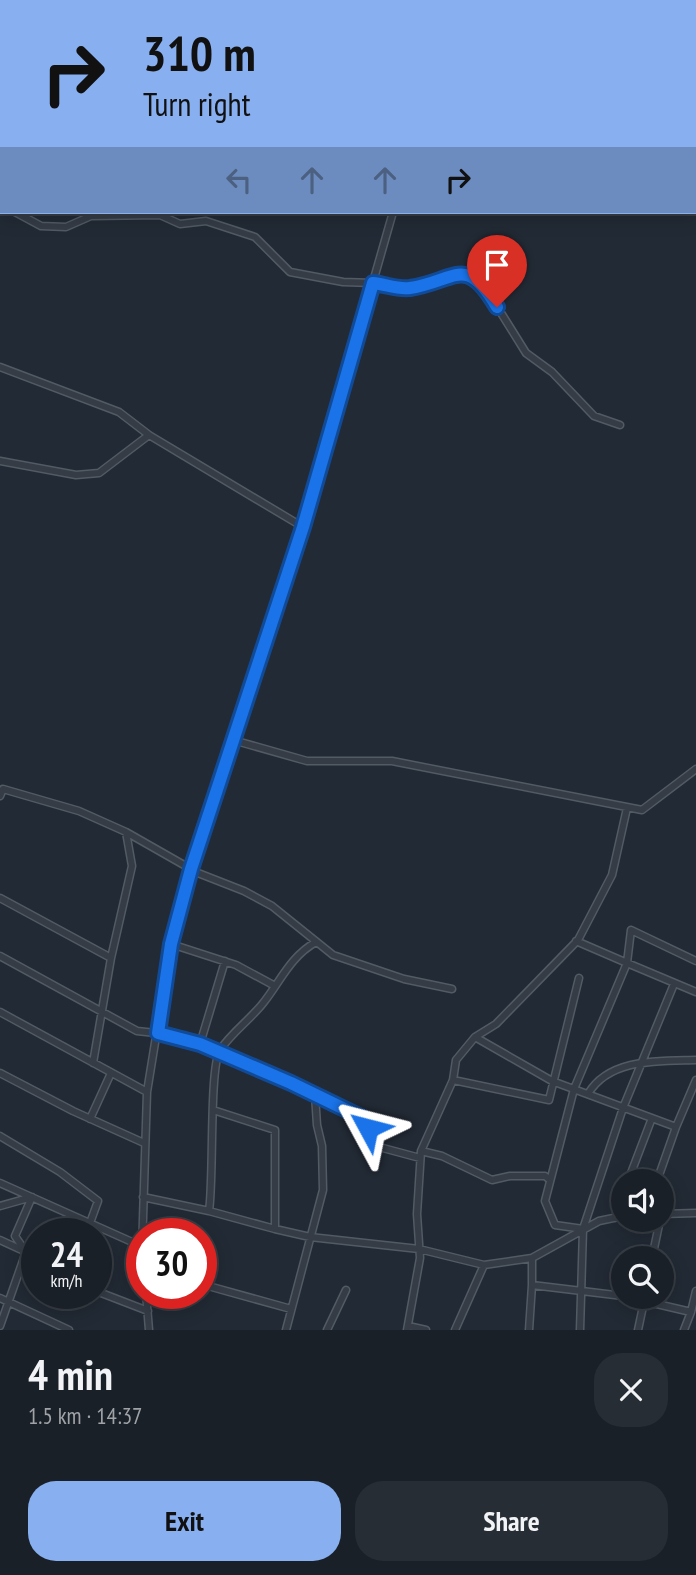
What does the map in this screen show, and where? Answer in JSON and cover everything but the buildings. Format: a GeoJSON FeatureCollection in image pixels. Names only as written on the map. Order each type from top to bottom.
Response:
{"type":"FeatureCollection","features":[{"type":"Feature","properties":{"kind":"street"},"geometry":{"type":"LineString","coordinates":[[19,214],[41,226],[66,227],[91,216],[160,215],[180,224],[206,221],[255,237],[290,272],[343,282],[373,283],[407,289],[457,273],[469,275],[488,292],[526,353],[552,372],[594,416],[620,425]]}},
{"type":"Feature","properties":{"kind":"street"},"geometry":{"type":"LineString","coordinates":[[143,1218],[147,1092],[171,944],[191,869],[303,527],[392,214]]}},
{"type":"Feature","properties":{"kind":"street"},"geometry":{"type":"LineString","coordinates":[[0,367],[119,412],[149,435],[303,527]]}},
{"type":"Feature","properties":{"kind":"street"},"geometry":{"type":"LineString","coordinates":[[0,461],[76,475],[99,473],[149,435]]}},
{"type":"Feature","properties":{"kind":"street"},"geometry":{"type":"LineString","coordinates":[[233,740],[307,761],[392,761],[642,810],[696,769]]}},
{"type":"Feature","properties":{"kind":"street"},"geometry":{"type":"LineString","coordinates":[[0,796],[3,789],[79,811],[126,832],[191,869],[272,906],[340,958],[404,979],[452,989]]}},
{"type":"Feature","properties":{"kind":"street"},"geometry":{"type":"LineString","coordinates":[[426,1330],[408,1328],[419,1249],[417,1214],[421,1155],[453,1080],[456,1060],[475,1037],[496,1024],[576,942],[612,875],[627,808]]}},
{"type":"Feature","properties":{"kind":"street"},"geometry":{"type":"LineString","coordinates":[[93,1063],[100,1011],[132,866],[126,832]]}},
{"type":"Feature","properties":{"kind":"street"},"geometry":{"type":"LineString","coordinates":[[0,898],[111,957]]}},
{"type":"Feature","properties":{"kind":"street"},"geometry":{"type":"LineString","coordinates":[[583,1229],[555,1226],[545,1201],[574,1089],[627,963],[631,930],[696,961]]}},
{"type":"Feature","properties":{"kind":"street"},"geometry":{"type":"LineString","coordinates":[[209,1211],[213,1185],[213,1110],[219,1052],[304,949],[316,942]]}},
{"type":"Feature","properties":{"kind":"street"},"geometry":{"type":"LineString","coordinates":[[576,942],[696,992]]}},
{"type":"Feature","properties":{"kind":"street"},"geometry":{"type":"LineString","coordinates":[[171,944],[225,961],[275,986]]}},
{"type":"Feature","properties":{"kind":"street"},"geometry":{"type":"LineString","coordinates":[[0,956],[136,1031],[158,1033],[200,1044],[316,1095],[368,1122],[368,1144],[421,1155],[442,1156],[492,1180],[510,1176],[545,1176],[550,1180]]}},
{"type":"Feature","properties":{"kind":"street"},"geometry":{"type":"LineString","coordinates":[[200,1044],[225,961]]}},
{"type":"Feature","properties":{"kind":"street"},"geometry":{"type":"LineString","coordinates":[[453,1080],[549,1100],[579,978]]}},
{"type":"Feature","properties":{"kind":"street"},"geometry":{"type":"LineString","coordinates":[[580,1330],[583,1229],[623,1108],[674,984]]}},
{"type":"Feature","properties":{"kind":"street"},"geometry":{"type":"LineString","coordinates":[[0,1012],[147,1092]]}},
{"type":"Feature","properties":{"kind":"street"},"geometry":{"type":"LineString","coordinates":[[475,1037],[552,1081],[676,1128]]}},
{"type":"Feature","properties":{"kind":"street"},"geometry":{"type":"LineString","coordinates":[[588,1094],[597,1080],[653,1059],[696,1060]]}},
{"type":"Feature","properties":{"kind":"street"},"geometry":{"type":"LineString","coordinates":[[0,1073],[144,1143]]}},
{"type":"Feature","properties":{"kind":"street"},"geometry":{"type":"LineString","coordinates":[[90,1119],[111,1073]]}},
{"type":"Feature","properties":{"kind":"street"},"geometry":{"type":"LineString","coordinates":[[661,1169],[696,1080]]}},
{"type":"Feature","properties":{"kind":"street"},"geometry":{"type":"LineString","coordinates":[[286,1330],[323,1190],[322,1146],[317,1125],[316,1095]]}},
{"type":"Feature","properties":{"kind":"street"},"geometry":{"type":"LineString","coordinates":[[213,1110],[275,1130],[275,1229]]}},
{"type":"Feature","properties":{"kind":"street"},"geometry":{"type":"LineString","coordinates":[[633,1169],[652,1118]]}},
{"type":"Feature","properties":{"kind":"street"},"geometry":{"type":"LineString","coordinates":[[0,1136],[60,1172],[98,1201],[91,1218]]}},
{"type":"Feature","properties":{"kind":"street"},"geometry":{"type":"LineString","coordinates":[[0,1183],[78,1218]]}},
{"type":"Feature","properties":{"kind":"street"},"geometry":{"type":"LineString","coordinates":[[0,1206],[32,1197]]}},
{"type":"Feature","properties":{"kind":"street"},"geometry":{"type":"LineString","coordinates":[[23,1218],[32,1197]]}},
{"type":"Feature","properties":{"kind":"street"},"geometry":{"type":"LineString","coordinates":[[143,1197],[310,1237],[419,1249],[484,1265],[532,1258],[583,1229],[611,1218]]}},
{"type":"Feature","properties":{"kind":"street"},"geometry":{"type":"LineString","coordinates":[[674,1214],[696,1213]]}},
{"type":"Feature","properties":{"kind":"street"},"geometry":{"type":"LineString","coordinates":[[21,1222],[15,1236],[21,1245]]}},
{"type":"Feature","properties":{"kind":"street"},"geometry":{"type":"LineString","coordinates":[[0,1240],[21,1250]]}},
{"type":"Feature","properties":{"kind":"street"},"geometry":{"type":"LineString","coordinates":[[529,1330],[532,1258]]}},
{"type":"Feature","properties":{"kind":"street"},"geometry":{"type":"LineString","coordinates":[[455,1330],[484,1265]]}},
{"type":"Feature","properties":{"kind":"street"},"geometry":{"type":"LineString","coordinates":[[0,1326],[21,1267]]}},
{"type":"Feature","properties":{"kind":"street"},"geometry":{"type":"LineString","coordinates":[[532,1285],[611,1292]]}},
{"type":"Feature","properties":{"kind":"street"},"geometry":{"type":"LineString","coordinates":[[217,1288],[291,1309]]}},
{"type":"Feature","properties":{"kind":"street"},"geometry":{"type":"LineString","coordinates":[[327,1330],[346,1290]]}},
{"type":"Feature","properties":{"kind":"street"},"geometry":{"type":"LineString","coordinates":[[684,1330],[696,1291]]}},
{"type":"Feature","properties":{"kind":"street"},"geometry":{"type":"LineString","coordinates":[[112,1297],[148,1311],[149,1330]]}},
{"type":"Feature","properties":{"kind":"street"},"geometry":{"type":"LineString","coordinates":[[0,1298],[69,1330]]}},
{"type":"Feature","properties":{"kind":"street"},"geometry":{"type":"LineString","coordinates":[[674,1307],[691,1312]]}},
{"type":"Feature","properties":{"kind":"street"},"geometry":{"type":"LineString","coordinates":[[638,1330],[642,1309]]}},
{"type":"Feature","properties":{"kind":"route"},"geometry":{"type":"LineString","coordinates":[[368,1128],[368,1123],[363,1118],[291,1083],[200,1044],[158,1033],[171,944],[191,869],[303,527],[373,283],[407,289],[430,284],[457,273],[469,275],[483,285],[497,307]]}}]}
